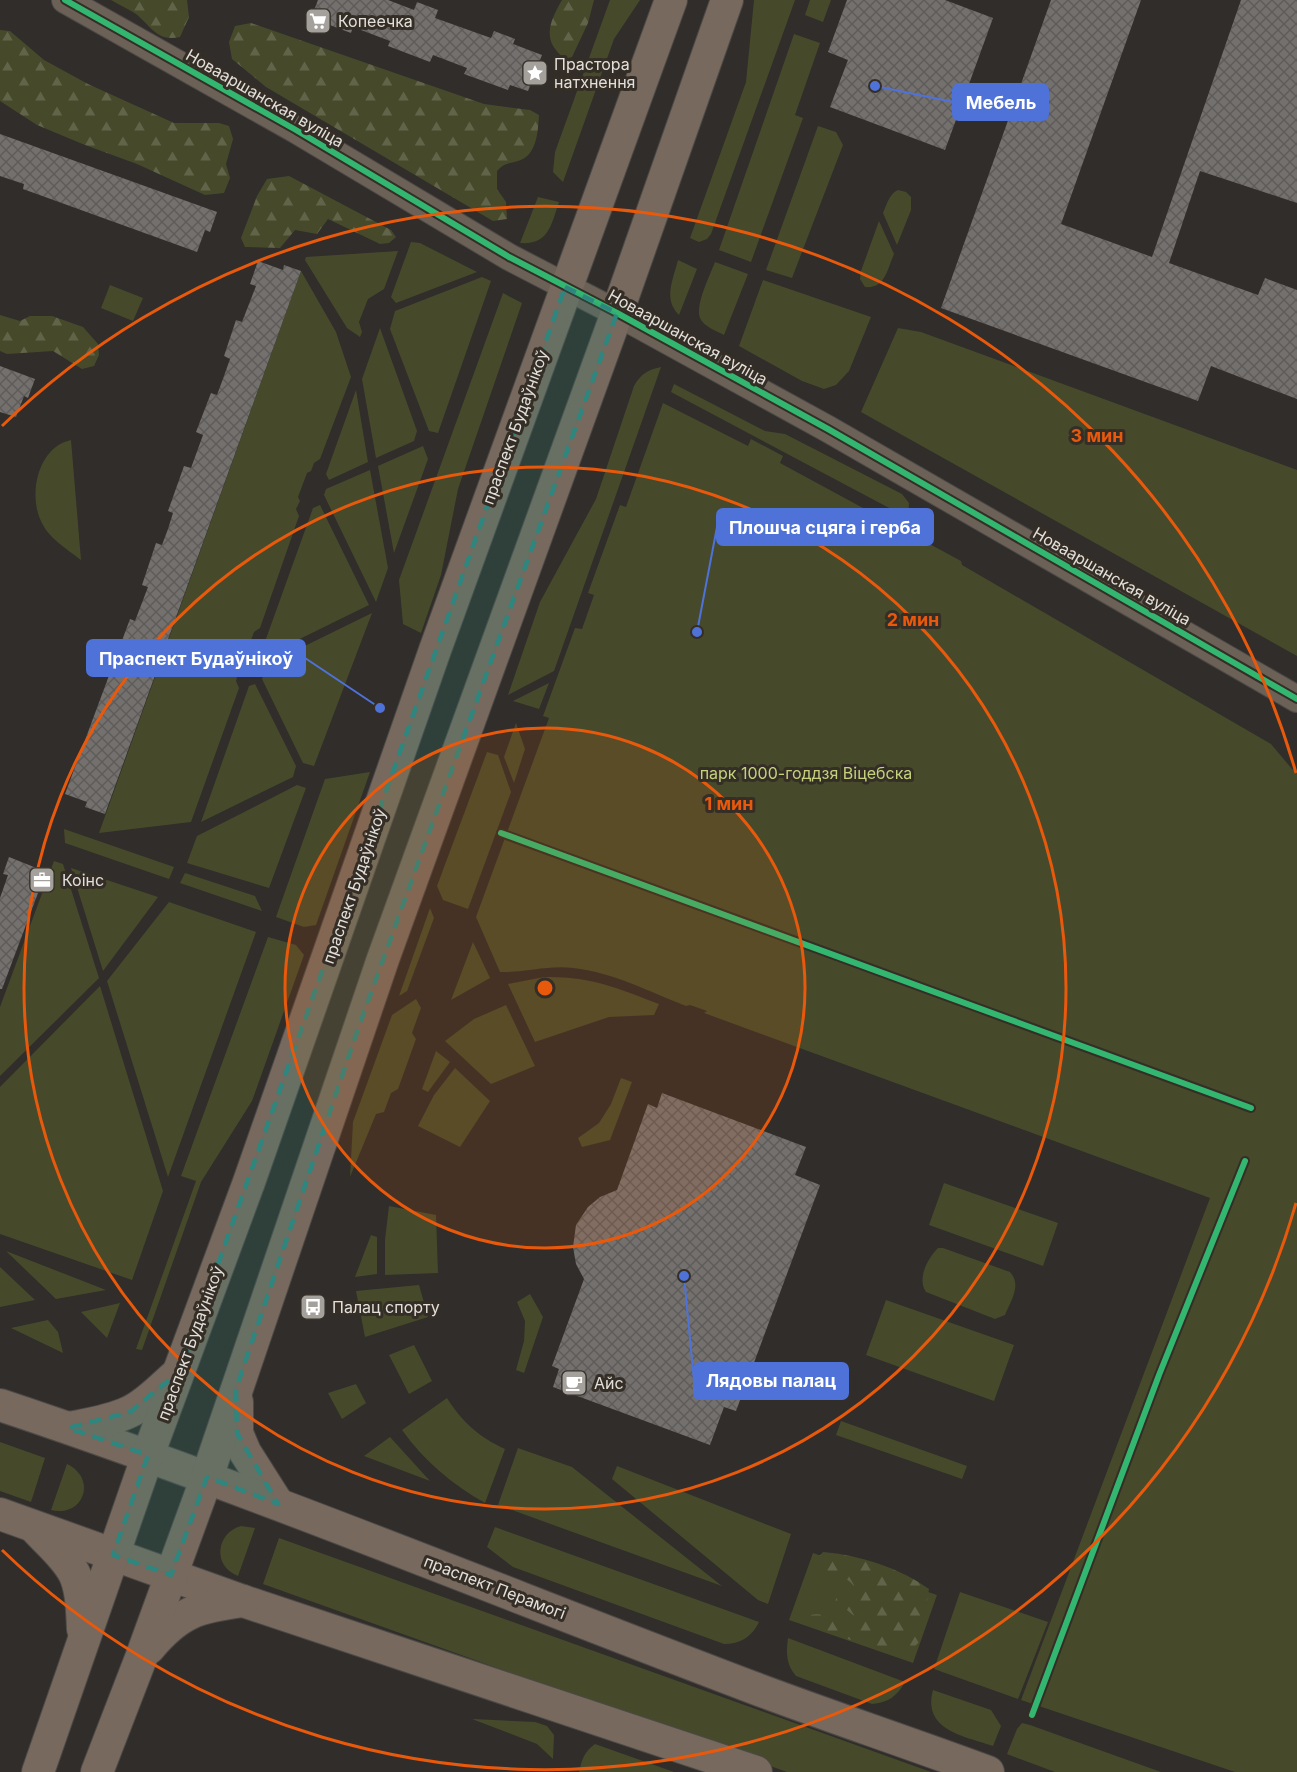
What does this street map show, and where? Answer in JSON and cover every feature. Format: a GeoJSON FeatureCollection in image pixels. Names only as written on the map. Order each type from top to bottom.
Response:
{"type":"FeatureCollection","features":[{"type":"Feature","properties":{"kind":"main road","name":"праспект Будаўнікоў"},"geometry":{"type":"LineString","coordinates":[[38,1772],[148,1455],[253,1171],[414,710],[670,0]]}},
{"type":"Feature","properties":{"kind":"main road"},"geometry":{"type":"LineString","coordinates":[[97,1772],[207,1477],[382,959],[617,313],[726,0]]}},
{"type":"Feature","properties":{"kind":"main road"},"geometry":{"type":"LineString","coordinates":[[68,1428],[130,1412],[152,1397],[180,1371]]}},
{"type":"Feature","properties":{"kind":"main road"},"geometry":{"type":"LineString","coordinates":[[236,1389],[237,1433],[255,1469],[278,1504]]}},
{"type":"Feature","properties":{"kind":"main road","name":"праспект Перамогі"},"geometry":{"type":"LineString","coordinates":[[0,1406],[148,1455],[756,1689],[988,1772]]}},
{"type":"Feature","properties":{"kind":"main road"},"geometry":{"type":"LineString","coordinates":[[0,1514],[243,1601],[756,1772]]}},
{"type":"Feature","properties":{"kind":"main road"},"geometry":{"type":"LineString","coordinates":[[34,1526],[74,1573],[80,1597],[84,1639]]}},
{"type":"Feature","properties":{"kind":"main road"},"geometry":{"type":"LineString","coordinates":[[141,1658],[166,1628],[189,1613],[212,1605],[243,1601]]}},
{"type":"Feature","properties":{"kind":"street","name":"Новааршанская вуліца"},"geometry":{"type":"LineString","coordinates":[[65,0],[296,130],[509,257],[617,313],[838,435],[1297,699]]}},
{"type":"Feature","properties":{"kind":"highlighted area"},"geometry":{"type":"Polygon","coordinates":[[[565,287],[617,313],[358,1029],[236,1389],[237,1433],[278,1504],[207,1477],[171,1575],[113,1555],[148,1455],[68,1428],[130,1412],[180,1371],[565,287]]]}},
{"type":"Feature","properties":{"kind":"green space"},"geometry":{"type":"Polygon","coordinates":[[[111,0],[187,0],[189,17],[180,37],[166,37],[155,32],[136,14],[111,0]]]}},
{"type":"Feature","properties":{"kind":"green space"},"geometry":{"type":"Polygon","coordinates":[[[562,0],[594,0],[588,23],[572,57],[569,58],[559,54],[550,38],[551,25],[562,0]]]}},
{"type":"Feature","properties":{"kind":"green space"},"geometry":{"type":"Polygon","coordinates":[[[610,0],[640,0],[614,39],[563,182],[553,172],[555,152],[610,0]]]}},
{"type":"Feature","properties":{"kind":"green space"},"geometry":{"type":"Polygon","coordinates":[[[754,0],[795,0],[711,234],[707,239],[699,242],[690,238],[746,82],[754,0]]]}},
{"type":"Feature","properties":{"kind":"green space"},"geometry":{"type":"Polygon","coordinates":[[[810,0],[831,0],[823,22],[805,15],[810,0]]]}},
{"type":"Feature","properties":{"kind":"green space"},"geometry":{"type":"Polygon","coordinates":[[[251,23],[484,104],[530,110],[539,115],[535,142],[529,154],[497,171],[497,189],[506,202],[507,219],[493,221],[266,87],[232,59],[229,42],[235,26],[251,23]]]}},
{"type":"Feature","properties":{"kind":"green space"},"geometry":{"type":"Polygon","coordinates":[[[0,30],[10,31],[44,60],[88,84],[174,123],[219,123],[229,126],[233,139],[226,164],[230,178],[224,193],[205,195],[137,164],[37,125],[0,101],[0,30]]]}},
{"type":"Feature","properties":{"kind":"green space"},"geometry":{"type":"Polygon","coordinates":[[[794,34],[820,43],[795,115],[803,118],[751,262],[719,250],[794,34]]]}},
{"type":"Feature","properties":{"kind":"green space"},"geometry":{"type":"Polygon","coordinates":[[[818,126],[836,132],[843,145],[792,278],[766,270],[818,126]]]}},
{"type":"Feature","properties":{"kind":"green space"},"geometry":{"type":"Polygon","coordinates":[[[289,176],[391,230],[396,237],[389,243],[380,244],[328,219],[317,234],[295,230],[280,248],[245,247],[241,238],[257,196],[267,179],[289,176]]]}},
{"type":"Feature","properties":{"kind":"green space"},"geometry":{"type":"Polygon","coordinates":[[[898,190],[906,192],[911,197],[911,210],[897,245],[883,213],[890,197],[898,190]]]}},
{"type":"Feature","properties":{"kind":"green space"},"geometry":{"type":"Polygon","coordinates":[[[538,197],[559,202],[551,226],[537,241],[520,243],[538,197]]]}},
{"type":"Feature","properties":{"kind":"green space"},"geometry":{"type":"Polygon","coordinates":[[[879,221],[894,254],[881,282],[872,287],[865,287],[860,279],[861,271],[879,221]]]}},
{"type":"Feature","properties":{"kind":"green space"},"geometry":{"type":"Polygon","coordinates":[[[411,242],[420,243],[477,272],[396,303],[391,297],[411,242]]]}},
{"type":"Feature","properties":{"kind":"green space"},"geometry":{"type":"Polygon","coordinates":[[[398,251],[384,289],[368,299],[359,322],[362,332],[360,337],[347,328],[305,260],[306,257],[398,251]]]}},
{"type":"Feature","properties":{"kind":"green space"},"geometry":{"type":"Polygon","coordinates":[[[678,260],[697,269],[679,315],[674,309],[670,296],[678,260]]]}},
{"type":"Feature","properties":{"kind":"green space"},"geometry":{"type":"Polygon","coordinates":[[[715,262],[748,274],[724,335],[704,324],[699,312],[704,290],[715,262]]]}},
{"type":"Feature","properties":{"kind":"green space"},"geometry":{"type":"Polygon","coordinates":[[[301,271],[336,332],[351,377],[320,459],[307,473],[298,497],[300,501],[296,509],[299,516],[260,628],[254,632],[251,640],[244,642],[234,667],[238,673],[236,681],[239,688],[191,822],[99,833],[301,271]]]}},
{"type":"Feature","properties":{"kind":"green space"},"geometry":{"type":"Polygon","coordinates":[[[482,277],[491,281],[438,433],[429,431],[390,329],[395,311],[482,277]]]}},
{"type":"Feature","properties":{"kind":"green space"},"geometry":{"type":"Polygon","coordinates":[[[763,280],[871,317],[849,371],[836,385],[824,389],[802,381],[739,346],[763,280]]]}},
{"type":"Feature","properties":{"kind":"green space"},"geometry":{"type":"Polygon","coordinates":[[[110,285],[143,298],[133,321],[101,308],[110,285]]]}},
{"type":"Feature","properties":{"kind":"green space"},"geometry":{"type":"Polygon","coordinates":[[[503,293],[522,303],[458,489],[441,575],[421,633],[403,624],[399,580],[503,293]]]}},
{"type":"Feature","properties":{"kind":"green space"},"geometry":{"type":"Polygon","coordinates":[[[0,315],[20,321],[30,316],[52,316],[83,327],[98,344],[99,355],[94,366],[82,369],[53,351],[7,354],[0,351],[0,315]]]}},
{"type":"Feature","properties":{"kind":"green space"},"geometry":{"type":"Polygon","coordinates":[[[380,328],[417,431],[414,441],[376,458],[362,379],[380,328]]]}},
{"type":"Feature","properties":{"kind":"green space"},"geometry":{"type":"Polygon","coordinates":[[[898,328],[921,332],[1297,470],[1297,656],[861,412],[898,328]]]}},
{"type":"Feature","properties":{"kind":"green space"},"geometry":{"type":"Polygon","coordinates":[[[661,367],[554,671],[508,695],[540,602],[596,499],[634,386],[645,373],[661,367]]]}},
{"type":"Feature","properties":{"kind":"green space"},"geometry":{"type":"Polygon","coordinates":[[[674,384],[765,431],[785,434],[902,494],[909,503],[908,518],[671,392],[674,384]]]}},
{"type":"Feature","properties":{"kind":"green space"},"geometry":{"type":"Polygon","coordinates":[[[356,390],[368,462],[329,480],[326,474],[356,390]]]}},
{"type":"Feature","properties":{"kind":"green space","name":"парк 1000-годдзя Віцебска"},"geometry":{"type":"Polygon","coordinates":[[[663,403],[748,446],[751,439],[783,456],[780,463],[961,561],[962,565],[1271,744],[1297,772],[1297,1772],[1235,1772],[1021,1700],[1210,1198],[704,1013],[707,1011],[690,1005],[686,1006],[616,978],[588,970],[564,967],[500,972],[476,917],[549,718],[543,716],[575,628],[582,629],[594,595],[588,593],[620,505],[626,507],[663,403]]]}},
{"type":"Feature","properties":{"kind":"green space"},"geometry":{"type":"Polygon","coordinates":[[[71,440],[81,560],[48,533],[37,510],[36,498],[36,485],[44,462],[60,444],[71,440]]]}},
{"type":"Feature","properties":{"kind":"green space"},"geometry":{"type":"Polygon","coordinates":[[[423,446],[428,459],[394,553],[378,466],[423,446]]]}},
{"type":"Feature","properties":{"kind":"green space"},"geometry":{"type":"Polygon","coordinates":[[[370,470],[388,568],[376,602],[324,495],[326,489],[370,470]]]}},
{"type":"Feature","properties":{"kind":"green space"},"geometry":{"type":"Polygon","coordinates":[[[320,505],[369,605],[267,655],[262,650],[313,508],[320,505]]]}},
{"type":"Feature","properties":{"kind":"green space"},"geometry":{"type":"Polygon","coordinates":[[[372,613],[314,766],[303,763],[262,679],[268,664],[372,613]]]}},
{"type":"Feature","properties":{"kind":"green space"},"geometry":{"type":"Polygon","coordinates":[[[549,683],[539,709],[513,701],[549,683]]]}},
{"type":"Feature","properties":{"kind":"green space"},"geometry":{"type":"Polygon","coordinates":[[[255,684],[296,766],[293,777],[201,822],[249,686],[255,684]]]}},
{"type":"Feature","properties":{"kind":"green space"},"geometry":{"type":"Polygon","coordinates":[[[516,723],[525,749],[514,783],[504,757],[516,723]]]}},
{"type":"Feature","properties":{"kind":"green space"},"geometry":{"type":"Polygon","coordinates":[[[487,752],[498,755],[511,792],[468,909],[443,900],[437,886],[487,752]]]}},
{"type":"Feature","properties":{"kind":"green space"},"geometry":{"type":"Polygon","coordinates":[[[370,772],[316,925],[304,927],[276,917],[325,779],[370,772]]]}},
{"type":"Feature","properties":{"kind":"green space"},"geometry":{"type":"Polygon","coordinates":[[[297,785],[306,788],[269,888],[187,863],[197,836],[297,785]]]}},
{"type":"Feature","properties":{"kind":"green space"},"geometry":{"type":"Polygon","coordinates":[[[64,829],[174,867],[169,879],[65,843],[64,829]]]}},
{"type":"Feature","properties":{"kind":"green space"},"geometry":{"type":"Polygon","coordinates":[[[54,861],[63,864],[99,978],[0,1076],[0,1007],[54,861]]]}},
{"type":"Feature","properties":{"kind":"green space"},"geometry":{"type":"Polygon","coordinates":[[[71,868],[158,897],[103,971],[71,868]]]}},
{"type":"Feature","properties":{"kind":"green space"},"geometry":{"type":"Polygon","coordinates":[[[185,873],[255,896],[262,911],[180,883],[185,873]]]}},
{"type":"Feature","properties":{"kind":"green space"},"geometry":{"type":"Polygon","coordinates":[[[169,902],[256,932],[168,1177],[107,981],[169,902]]]}},
{"type":"Feature","properties":{"kind":"green space"},"geometry":{"type":"Polygon","coordinates":[[[430,908],[434,918],[407,991],[399,996],[430,908]]]}},
{"type":"Feature","properties":{"kind":"green space"},"geometry":{"type":"Polygon","coordinates":[[[268,937],[296,945],[304,955],[252,1101],[201,1182],[142,1350],[136,1349],[196,1181],[181,1176],[268,937]]]}},
{"type":"Feature","properties":{"kind":"green space"},"geometry":{"type":"Polygon","coordinates":[[[473,942],[490,978],[451,1000],[473,942]]]}},
{"type":"Feature","properties":{"kind":"green space"},"geometry":{"type":"Polygon","coordinates":[[[544,977],[590,981],[617,988],[659,1004],[654,1015],[609,1017],[535,1042],[508,984],[544,977]]]}},
{"type":"Feature","properties":{"kind":"green space"},"geometry":{"type":"Polygon","coordinates":[[[100,986],[163,1191],[132,1280],[0,1234],[0,1087],[100,986]]]}},
{"type":"Feature","properties":{"kind":"green space"},"geometry":{"type":"Polygon","coordinates":[[[416,999],[421,1008],[412,1033],[416,1039],[398,1089],[391,1093],[384,1112],[376,1114],[350,1177],[353,1122],[392,1015],[416,999]]]}},
{"type":"Feature","properties":{"kind":"green space"},"geometry":{"type":"Polygon","coordinates":[[[506,1005],[535,1066],[491,1084],[445,1041],[474,1019],[506,1005]]]}},
{"type":"Feature","properties":{"kind":"green space"},"geometry":{"type":"Polygon","coordinates":[[[436,1051],[450,1062],[428,1092],[422,1089],[436,1051]]]}},
{"type":"Feature","properties":{"kind":"green space"},"geometry":{"type":"Polygon","coordinates":[[[455,1068],[490,1101],[460,1147],[418,1126],[434,1095],[455,1068]]]}},
{"type":"Feature","properties":{"kind":"green space"},"geometry":{"type":"Polygon","coordinates":[[[621,1078],[632,1082],[610,1140],[582,1147],[578,1138],[599,1123],[611,1104],[621,1078]]]}},
{"type":"Feature","properties":{"kind":"green space"},"geometry":{"type":"Polygon","coordinates":[[[944,1183],[1058,1223],[1043,1266],[929,1225],[944,1183]]]}},
{"type":"Feature","properties":{"kind":"green space"},"geometry":{"type":"Polygon","coordinates":[[[389,1206],[436,1215],[438,1273],[385,1275],[385,1240],[389,1206]]]}},
{"type":"Feature","properties":{"kind":"green space"},"geometry":{"type":"Polygon","coordinates":[[[371,1235],[377,1237],[377,1274],[355,1277],[371,1235]]]}},
{"type":"Feature","properties":{"kind":"green space"},"geometry":{"type":"Polygon","coordinates":[[[938,1248],[1010,1272],[1015,1287],[1005,1315],[995,1319],[926,1292],[923,1287],[924,1269],[938,1248]]]}},
{"type":"Feature","properties":{"kind":"green space"},"geometry":{"type":"Polygon","coordinates":[[[6,1251],[106,1290],[56,1299],[6,1251]]]}},
{"type":"Feature","properties":{"kind":"green space"},"geometry":{"type":"Polygon","coordinates":[[[0,1267],[35,1300],[0,1307],[0,1267]]]}},
{"type":"Feature","properties":{"kind":"green space"},"geometry":{"type":"Polygon","coordinates":[[[419,1285],[428,1317],[365,1337],[356,1291],[419,1285]]]}},
{"type":"Feature","properties":{"kind":"green space"},"geometry":{"type":"Polygon","coordinates":[[[530,1294],[543,1317],[524,1373],[516,1370],[524,1341],[525,1321],[517,1302],[530,1294]]]}},
{"type":"Feature","properties":{"kind":"green space"},"geometry":{"type":"Polygon","coordinates":[[[886,1300],[1014,1345],[994,1401],[866,1355],[886,1300]]]}},
{"type":"Feature","properties":{"kind":"green space"},"geometry":{"type":"Polygon","coordinates":[[[120,1303],[107,1338],[81,1312],[120,1303]]]}},
{"type":"Feature","properties":{"kind":"green space"},"geometry":{"type":"Polygon","coordinates":[[[48,1320],[58,1332],[63,1353],[11,1328],[48,1320]]]}},
{"type":"Feature","properties":{"kind":"green space"},"geometry":{"type":"Polygon","coordinates":[[[414,1345],[432,1381],[409,1394],[389,1355],[414,1345]]]}},
{"type":"Feature","properties":{"kind":"green space"},"geometry":{"type":"Polygon","coordinates":[[[356,1384],[366,1403],[342,1419],[328,1393],[356,1384]]]}},
{"type":"Feature","properties":{"kind":"green space"},"geometry":{"type":"Polygon","coordinates":[[[447,1398],[472,1428],[505,1449],[485,1503],[439,1471],[419,1452],[402,1430],[447,1398]]]}},
{"type":"Feature","properties":{"kind":"green space"},"geometry":{"type":"Polygon","coordinates":[[[841,1421],[967,1466],[962,1479],[836,1435],[841,1421]]]}},
{"type":"Feature","properties":{"kind":"green space"},"geometry":{"type":"Polygon","coordinates":[[[390,1437],[430,1481],[364,1456],[390,1437]]]}},
{"type":"Feature","properties":{"kind":"green space"},"geometry":{"type":"Polygon","coordinates":[[[0,1442],[45,1458],[31,1502],[0,1491],[0,1442]]]}},
{"type":"Feature","properties":{"kind":"green space"},"geometry":{"type":"Polygon","coordinates":[[[518,1448],[572,1467],[722,1586],[498,1505],[518,1448]]]}},
{"type":"Feature","properties":{"kind":"green space"},"geometry":{"type":"Polygon","coordinates":[[[67,1464],[77,1471],[82,1479],[83,1496],[71,1508],[62,1511],[51,1510],[67,1464]]]}},
{"type":"Feature","properties":{"kind":"green space"},"geometry":{"type":"Polygon","coordinates":[[[617,1466],[791,1534],[768,1604],[758,1600],[612,1479],[617,1466]]]}},
{"type":"Feature","properties":{"kind":"green space"},"geometry":{"type":"Polygon","coordinates":[[[241,1526],[255,1528],[238,1576],[224,1565],[220,1550],[226,1535],[241,1526]]]}},
{"type":"Feature","properties":{"kind":"green space"},"geometry":{"type":"Polygon","coordinates":[[[495,1527],[759,1622],[745,1639],[724,1644],[513,1567],[487,1547],[495,1527]]]}},
{"type":"Feature","properties":{"kind":"green space"},"geometry":{"type":"Polygon","coordinates":[[[279,1538],[931,1772],[787,1772],[263,1584],[279,1538]]]}},
{"type":"Feature","properties":{"kind":"green space"},"geometry":{"type":"Polygon","coordinates":[[[823,1552],[851,1556],[879,1564],[929,1589],[920,1641],[911,1650],[881,1650],[803,1624],[805,1617],[818,1614],[856,1628],[859,1620],[847,1610],[834,1605],[837,1596],[852,1595],[856,1590],[845,1579],[818,1573],[815,1561],[823,1552]]]}},
{"type":"Feature","properties":{"kind":"green space"},"geometry":{"type":"Polygon","coordinates":[[[813,1553],[937,1595],[913,1663],[789,1620],[813,1553]]]}},
{"type":"Feature","properties":{"kind":"green space"},"geometry":{"type":"Polygon","coordinates":[[[960,1592],[1048,1622],[1018,1699],[934,1669],[960,1592]]]}},
{"type":"Feature","properties":{"kind":"green space"},"geometry":{"type":"Polygon","coordinates":[[[788,1638],[905,1682],[892,1698],[872,1704],[796,1676],[790,1668],[788,1638]]]}},
{"type":"Feature","properties":{"kind":"green space"},"geometry":{"type":"Polygon","coordinates":[[[933,1690],[991,1710],[1001,1726],[993,1746],[958,1734],[940,1723],[931,1703],[933,1690]]]}},
{"type":"Feature","properties":{"kind":"green space"},"geometry":{"type":"Polygon","coordinates":[[[472,1719],[535,1722],[547,1726],[554,1735],[553,1759],[537,1744],[472,1719]]]}},
{"type":"Feature","properties":{"kind":"green space"},"geometry":{"type":"Polygon","coordinates":[[[1022,1723],[1161,1772],[1055,1772],[1007,1754],[1017,1729],[1022,1723]]]}},
{"type":"Feature","properties":{"kind":"green space"},"geometry":{"type":"Polygon","coordinates":[[[595,1744],[674,1772],[579,1772],[584,1756],[595,1744]]]}},
{"type":"Feature","properties":{"kind":"building"},"geometry":{"type":"Polygon","coordinates":[[[318,0],[388,0],[414,10],[417,2],[438,10],[435,18],[491,38],[494,31],[515,39],[513,44],[542,55],[528,91],[510,85],[508,90],[464,74],[467,68],[433,55],[430,62],[388,46],[390,41],[353,27],[351,33],[311,18],[318,0]]]}},
{"type":"Feature","properties":{"kind":"building"},"geometry":{"type":"Polygon","coordinates":[[[847,0],[945,0],[993,18],[945,150],[830,107],[848,60],[828,52],[847,0]]]}},
{"type":"Feature","properties":{"kind":"building"},"geometry":{"type":"Polygon","coordinates":[[[1051,0],[1141,0],[1061,224],[1152,257],[1241,0],[1297,0],[1297,203],[1200,171],[1169,263],[1258,295],[1265,278],[1297,290],[1297,399],[1211,366],[1198,401],[941,308],[1051,0]]]}},
{"type":"Feature","properties":{"kind":"building"},"geometry":{"type":"Polygon","coordinates":[[[0,134],[217,212],[210,232],[205,230],[197,252],[23,189],[24,184],[0,176],[0,134]]]}},
{"type":"Feature","properties":{"kind":"building"},"geometry":{"type":"Polygon","coordinates":[[[258,261],[283,270],[284,265],[301,271],[105,814],[85,807],[87,802],[65,794],[130,619],[135,621],[148,587],[142,585],[156,543],[162,545],[173,513],[168,511],[184,466],[191,468],[203,435],[196,432],[211,393],[217,395],[224,376],[230,359],[224,356],[236,320],[242,322],[256,286],[250,284],[258,261]]]}},
{"type":"Feature","properties":{"kind":"building"},"geometry":{"type":"Polygon","coordinates":[[[0,366],[35,379],[28,398],[24,396],[16,417],[0,412],[0,366]]]}},
{"type":"Feature","properties":{"kind":"building"},"geometry":{"type":"Polygon","coordinates":[[[9,857],[39,869],[37,875],[44,877],[2,989],[0,989],[0,898],[8,875],[3,874],[9,857]]]}},
{"type":"Feature","properties":{"kind":"building"},"geometry":{"type":"Polygon","coordinates":[[[662,1093],[806,1147],[795,1175],[820,1185],[736,1411],[724,1407],[710,1445],[553,1387],[559,1369],[552,1366],[584,1279],[576,1264],[573,1247],[576,1225],[588,1207],[600,1197],[617,1190],[648,1104],[657,1108],[662,1093]]]}},
{"type":"Feature","properties":{"kind":"cycle path"},"geometry":{"type":"LineString","coordinates":[[65,0],[296,130],[509,257],[617,313],[828,429],[1297,699]]}},
{"type":"Feature","properties":{"kind":"cycle path"},"geometry":{"type":"LineString","coordinates":[[501,833],[1251,1108]]}},
{"type":"Feature","properties":{"kind":"cycle path"},"geometry":{"type":"LineString","coordinates":[[1032,1715],[1159,1375],[1245,1161]]}},
{"type":"Feature","properties":{"kind":"place","name":"Копеечка"},"geometry":{"type":"Point","coordinates":[318,21]}},
{"type":"Feature","properties":{"kind":"place","name":"Прастора натхнення"},"geometry":{"type":"Point","coordinates":[535,73]}},
{"type":"Feature","properties":{"kind":"place","name":"Мебель"},"geometry":{"type":"Point","coordinates":[875,86]}},
{"type":"Feature","properties":{"kind":"place","name":"Плошча сцяга і герба"},"geometry":{"type":"Point","coordinates":[697,632]}},
{"type":"Feature","properties":{"kind":"place","name":"Праспект Будаўнікоў"},"geometry":{"type":"Point","coordinates":[380,708]}},
{"type":"Feature","properties":{"kind":"place","name":"Коінс"},"geometry":{"type":"Point","coordinates":[42,880]}},
{"type":"Feature","properties":{"kind":"place","name":"Лядовы палац"},"geometry":{"type":"Point","coordinates":[684,1276]}},
{"type":"Feature","properties":{"kind":"place","name":"Палац спорту"},"geometry":{"type":"Point","coordinates":[313,1307]}},
{"type":"Feature","properties":{"kind":"place","name":"Айс"},"geometry":{"type":"Point","coordinates":[574,1383]}}]}
